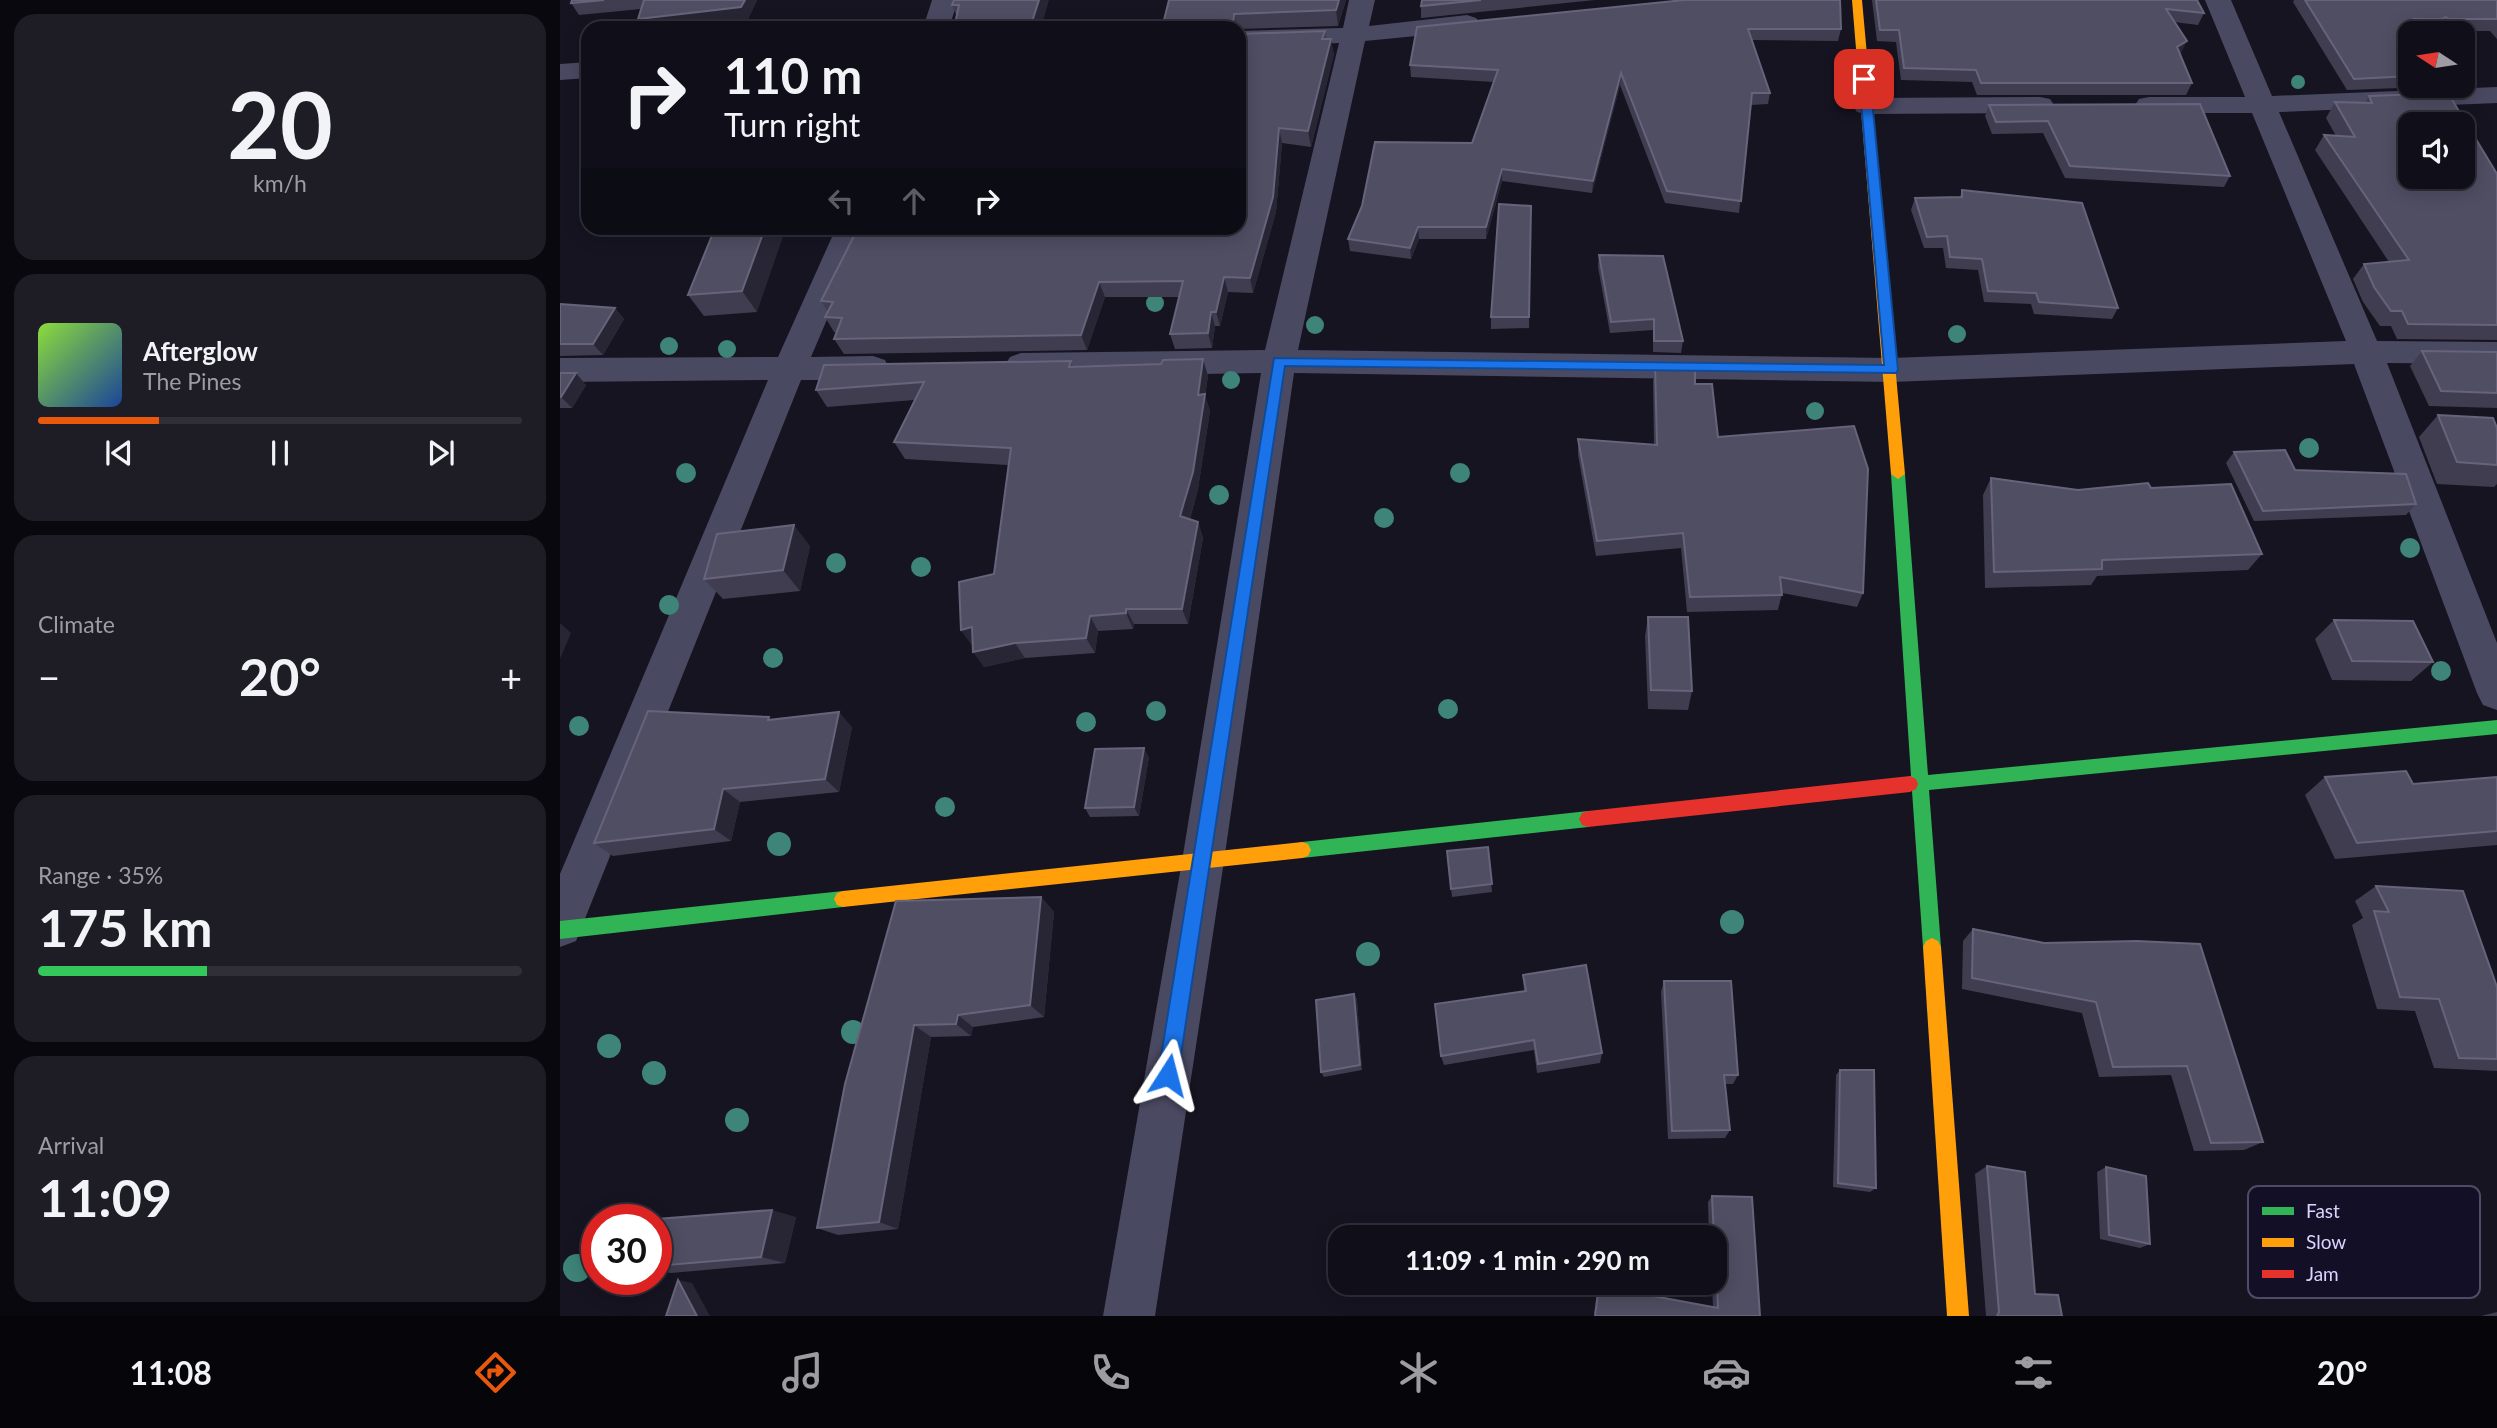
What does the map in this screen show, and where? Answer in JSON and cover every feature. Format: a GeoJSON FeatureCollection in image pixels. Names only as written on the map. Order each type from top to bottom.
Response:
{"type":"FeatureCollection","features":[{"type":"Feature","properties":{"kind":"main road"},"geometry":{"type":"LineString","coordinates":[[1857,0],[1891,370],[1958,1316]]}},
{"type":"Feature","properties":{"kind":"main road"},"geometry":{"type":"LineString","coordinates":[[560,928],[1921,783],[2497,727]]}},
{"type":"Feature","properties":{"kind":"street"},"geometry":{"type":"LineString","coordinates":[[938,21],[945,0]]}},
{"type":"Feature","properties":{"kind":"street"},"geometry":{"type":"LineString","coordinates":[[2218,0],[2365,352],[2497,693]]}},
{"type":"Feature","properties":{"kind":"street"},"geometry":{"type":"LineString","coordinates":[[1129,1316],[1203,861],[1279,361],[1357,17]]}},
{"type":"Feature","properties":{"kind":"street"},"geometry":{"type":"LineString","coordinates":[[1246,38],[1357,17],[1489,21]]}},
{"type":"Feature","properties":{"kind":"street"},"geometry":{"type":"LineString","coordinates":[[560,72],[581,70]]}},
{"type":"Feature","properties":{"kind":"street"},"geometry":{"type":"LineString","coordinates":[[2126,105],[2262,105],[2497,95]]}},
{"type":"Feature","properties":{"kind":"street"},"geometry":{"type":"LineString","coordinates":[[1867,106],[2071,105]]}},
{"type":"Feature","properties":{"kind":"street"},"geometry":{"type":"LineString","coordinates":[[560,928],[789,369],[848,235]]}},
{"type":"Feature","properties":{"kind":"street"},"geometry":{"type":"LineString","coordinates":[[993,366],[1279,361],[1891,370],[2365,352],[2497,353]]}},
{"type":"Feature","properties":{"kind":"street"},"geometry":{"type":"LineString","coordinates":[[560,370],[898,368]]}},
{"type":"Feature","properties":{"kind":"building"},"geometry":{"type":"Polygon","coordinates":[[[572,0],[604,0],[571,3],[572,0]]]}},
{"type":"Feature","properties":{"kind":"building"},"geometry":{"type":"Polygon","coordinates":[[[644,0],[745,0],[741,7],[638,19],[644,0]]]}},
{"type":"Feature","properties":{"kind":"building"},"geometry":{"type":"Polygon","coordinates":[[[954,0],[1039,0],[1032,21],[956,21],[959,5],[952,5],[954,0]]]}},
{"type":"Feature","properties":{"kind":"building"},"geometry":{"type":"Polygon","coordinates":[[[1169,0],[1339,0],[1336,10],[1234,14],[1234,21],[1164,21],[1169,0]]]}},
{"type":"Feature","properties":{"kind":"building"},"geometry":{"type":"Polygon","coordinates":[[[1422,0],[1481,0],[1421,6],[1422,0]]]}},
{"type":"Feature","properties":{"kind":"building"},"geometry":{"type":"Polygon","coordinates":[[[1684,0],[1840,0],[1841,29],[1748,29],[1770,93],[1752,93],[1741,201],[1667,191],[1621,73],[1593,181],[1502,169],[1486,227],[1418,227],[1410,248],[1348,239],[1362,206],[1375,142],[1472,143],[1498,70],[1410,65],[1417,27],[1684,0]]]}},
{"type":"Feature","properties":{"kind":"building"},"geometry":{"type":"Polygon","coordinates":[[[1876,0],[2197,0],[2204,13],[2166,9],[2187,41],[2177,47],[2192,83],[1981,83],[1976,70],[1904,68],[1899,30],[1880,30],[1876,0]]]}},
{"type":"Feature","properties":{"kind":"building"},"geometry":{"type":"Polygon","coordinates":[[[2305,0],[2497,0],[2497,19],[2446,17],[2398,21],[2398,77],[2354,79],[2305,0]]]}},
{"type":"Feature","properties":{"kind":"building"},"geometry":{"type":"Polygon","coordinates":[[[1325,31],[1322,39],[1331,39],[1308,131],[1279,128],[1273,197],[1250,278],[1224,277],[1216,312],[1211,312],[1208,333],[1170,334],[1183,281],[1099,282],[1081,335],[834,339],[842,318],[825,317],[833,302],[821,301],[854,235],[1246,235],[1246,34],[1325,31]]]}},
{"type":"Feature","properties":{"kind":"building"},"geometry":{"type":"Polygon","coordinates":[[[2369,96],[2451,98],[2459,112],[2398,112],[2398,189],[2475,189],[2475,138],[2497,174],[2497,325],[2408,324],[2402,311],[2391,311],[2374,287],[2364,264],[2409,260],[2324,135],[2355,137],[2335,102],[2372,103],[2369,96]]]}},
{"type":"Feature","properties":{"kind":"building"},"geometry":{"type":"Polygon","coordinates":[[[2200,104],[2230,176],[2070,166],[2048,121],[1996,122],[1989,105],[2200,104]]]}},
{"type":"Feature","properties":{"kind":"building"},"geometry":{"type":"Polygon","coordinates":[[[1962,190],[2082,203],[2118,308],[2039,302],[2036,293],[1988,291],[1982,259],[1950,257],[1947,236],[1927,237],[1915,198],[1962,197],[1962,190]]]}},
{"type":"Feature","properties":{"kind":"building"},"geometry":{"type":"Polygon","coordinates":[[[1499,204],[1531,206],[1529,317],[1491,317],[1499,204]]]}},
{"type":"Feature","properties":{"kind":"building"},"geometry":{"type":"Polygon","coordinates":[[[712,235],[762,235],[742,291],[688,295],[712,235]]]}},
{"type":"Feature","properties":{"kind":"building"},"geometry":{"type":"Polygon","coordinates":[[[1599,255],[1663,256],[1683,341],[1654,341],[1654,319],[1611,322],[1599,255]]]}},
{"type":"Feature","properties":{"kind":"building"},"geometry":{"type":"Polygon","coordinates":[[[560,304],[615,308],[593,344],[560,344],[560,304]]]}},
{"type":"Feature","properties":{"kind":"building"},"geometry":{"type":"Polygon","coordinates":[[[2422,351],[2497,352],[2497,393],[2441,391],[2422,351]]]}},
{"type":"Feature","properties":{"kind":"building"},"geometry":{"type":"Polygon","coordinates":[[[1203,359],[1198,395],[1205,394],[1193,472],[1180,516],[1198,522],[1182,609],[1126,609],[1126,613],[1090,616],[1086,638],[1015,643],[973,652],[972,627],[961,630],[959,582],[994,574],[1011,448],[894,442],[924,382],[816,390],[824,365],[1071,361],[1069,367],[1161,364],[1163,360],[1203,359]]]}},
{"type":"Feature","properties":{"kind":"building"},"geometry":{"type":"Polygon","coordinates":[[[1655,365],[1695,366],[1695,384],[1712,384],[1718,437],[1854,426],[1868,469],[1863,593],[1780,577],[1782,595],[1690,597],[1683,533],[1597,541],[1578,439],[1657,445],[1655,365]]]}},
{"type":"Feature","properties":{"kind":"building"},"geometry":{"type":"Polygon","coordinates":[[[560,373],[576,373],[561,397],[560,397],[560,373]]]}},
{"type":"Feature","properties":{"kind":"building"},"geometry":{"type":"Polygon","coordinates":[[[2438,415],[2493,418],[2497,428],[2497,465],[2457,462],[2438,415]]]}},
{"type":"Feature","properties":{"kind":"building"},"geometry":{"type":"Polygon","coordinates":[[[2285,450],[2295,470],[2406,474],[2416,504],[2263,511],[2234,452],[2285,450]]]}},
{"type":"Feature","properties":{"kind":"building"},"geometry":{"type":"Polygon","coordinates":[[[1991,478],[2078,490],[2148,483],[2151,488],[2231,484],[2262,554],[2102,560],[2102,569],[1994,572],[1991,478]]]}},
{"type":"Feature","properties":{"kind":"building"},"geometry":{"type":"Polygon","coordinates":[[[794,525],[783,570],[704,579],[717,534],[794,525]]]}},
{"type":"Feature","properties":{"kind":"building"},"geometry":{"type":"Polygon","coordinates":[[[1648,617],[1688,617],[1692,691],[1651,690],[1648,617]]]}},
{"type":"Feature","properties":{"kind":"building"},"geometry":{"type":"Polygon","coordinates":[[[2334,620],[2413,621],[2433,662],[2352,661],[2334,620]]]}},
{"type":"Feature","properties":{"kind":"building"},"geometry":{"type":"Polygon","coordinates":[[[648,711],[769,717],[768,720],[839,712],[825,779],[723,789],[714,829],[594,843],[648,711]]]}},
{"type":"Feature","properties":{"kind":"building"},"geometry":{"type":"Polygon","coordinates":[[[1144,748],[1134,807],[1085,808],[1095,749],[1144,748]]]}},
{"type":"Feature","properties":{"kind":"building"},"geometry":{"type":"Polygon","coordinates":[[[2406,771],[2413,784],[2497,777],[2497,831],[2357,843],[2325,777],[2406,771]]]}},
{"type":"Feature","properties":{"kind":"building"},"geometry":{"type":"Polygon","coordinates":[[[1488,847],[1492,884],[1451,889],[1447,851],[1488,847]]]}},
{"type":"Feature","properties":{"kind":"building"},"geometry":{"type":"Polygon","coordinates":[[[2376,886],[2463,891],[2497,987],[2497,1059],[2459,1058],[2439,999],[2400,997],[2374,911],[2389,912],[2376,886]]]}},
{"type":"Feature","properties":{"kind":"building"},"geometry":{"type":"Polygon","coordinates":[[[1041,897],[1030,1005],[958,1015],[956,1024],[914,1025],[879,1222],[817,1228],[845,1084],[896,901],[1041,897]]]}},
{"type":"Feature","properties":{"kind":"building"},"geometry":{"type":"Polygon","coordinates":[[[1973,929],[2044,943],[2137,941],[2200,944],[2263,1142],[2211,1143],[2187,1066],[2113,1067],[2096,1002],[1972,978],[1973,929]]]}},
{"type":"Feature","properties":{"kind":"building"},"geometry":{"type":"Polygon","coordinates":[[[1586,965],[1602,1053],[1538,1064],[1534,1040],[1441,1056],[1435,1004],[1526,991],[1523,975],[1586,965]]]}},
{"type":"Feature","properties":{"kind":"building"},"geometry":{"type":"Polygon","coordinates":[[[1664,981],[1731,981],[1738,1075],[1724,1075],[1730,1130],[1672,1131],[1664,981]]]}},
{"type":"Feature","properties":{"kind":"building"},"geometry":{"type":"Polygon","coordinates":[[[1354,994],[1360,1065],[1321,1072],[1316,1000],[1354,994]]]}},
{"type":"Feature","properties":{"kind":"building"},"geometry":{"type":"Polygon","coordinates":[[[1840,1070],[1874,1070],[1876,1188],[1838,1183],[1840,1070]]]}},
{"type":"Feature","properties":{"kind":"building"},"geometry":{"type":"Polygon","coordinates":[[[1987,1166],[2025,1172],[2035,1294],[2058,1295],[2062,1316],[1997,1316],[1999,1312],[1987,1166]]]}},
{"type":"Feature","properties":{"kind":"building"},"geometry":{"type":"Polygon","coordinates":[[[2106,1167],[2146,1176],[2150,1244],[2109,1235],[2106,1167]]]}},
{"type":"Feature","properties":{"kind":"building"},"geometry":{"type":"Polygon","coordinates":[[[1712,1196],[1752,1197],[1760,1316],[1595,1316],[1598,1295],[1648,1295],[1718,1308],[1717,1295],[1727,1295],[1727,1225],[1713,1225],[1712,1196]]]}},
{"type":"Feature","properties":{"kind":"building"},"geometry":{"type":"Polygon","coordinates":[[[772,1210],[761,1257],[672,1265],[672,1218],[772,1210]]]}},
{"type":"Feature","properties":{"kind":"building"},"geometry":{"type":"Polygon","coordinates":[[[678,1280],[697,1316],[666,1316],[678,1280]]]}},
{"type":"Feature","properties":{"kind":"traffic: fast"},"geometry":{"type":"LineString","coordinates":[[1898,474],[1932,947]]}},
{"type":"Feature","properties":{"kind":"traffic: fast"},"geometry":{"type":"LineString","coordinates":[[1910,784],[2497,727]]}},
{"type":"Feature","properties":{"kind":"traffic: fast"},"geometry":{"type":"LineString","coordinates":[[1302,850],[1588,819]]}},
{"type":"Feature","properties":{"kind":"traffic: fast"},"geometry":{"type":"LineString","coordinates":[[560,930],[843,899]]}},
{"type":"Feature","properties":{"kind":"traffic: slow"},"geometry":{"type":"LineString","coordinates":[[1857,0],[1898,474]]}},
{"type":"Feature","properties":{"kind":"traffic: slow"},"geometry":{"type":"LineString","coordinates":[[843,899],[1302,850]]}},
{"type":"Feature","properties":{"kind":"traffic: slow"},"geometry":{"type":"LineString","coordinates":[[1932,947],[1958,1316]]}},
{"type":"Feature","properties":{"kind":"traffic: jam"},"geometry":{"type":"LineString","coordinates":[[1588,819],[1910,784]]}},
{"type":"Feature","properties":{"kind":"route"},"geometry":{"type":"LineString","coordinates":[[1168,1075],[1279,361],[1891,370],[1864,79]]}}]}
